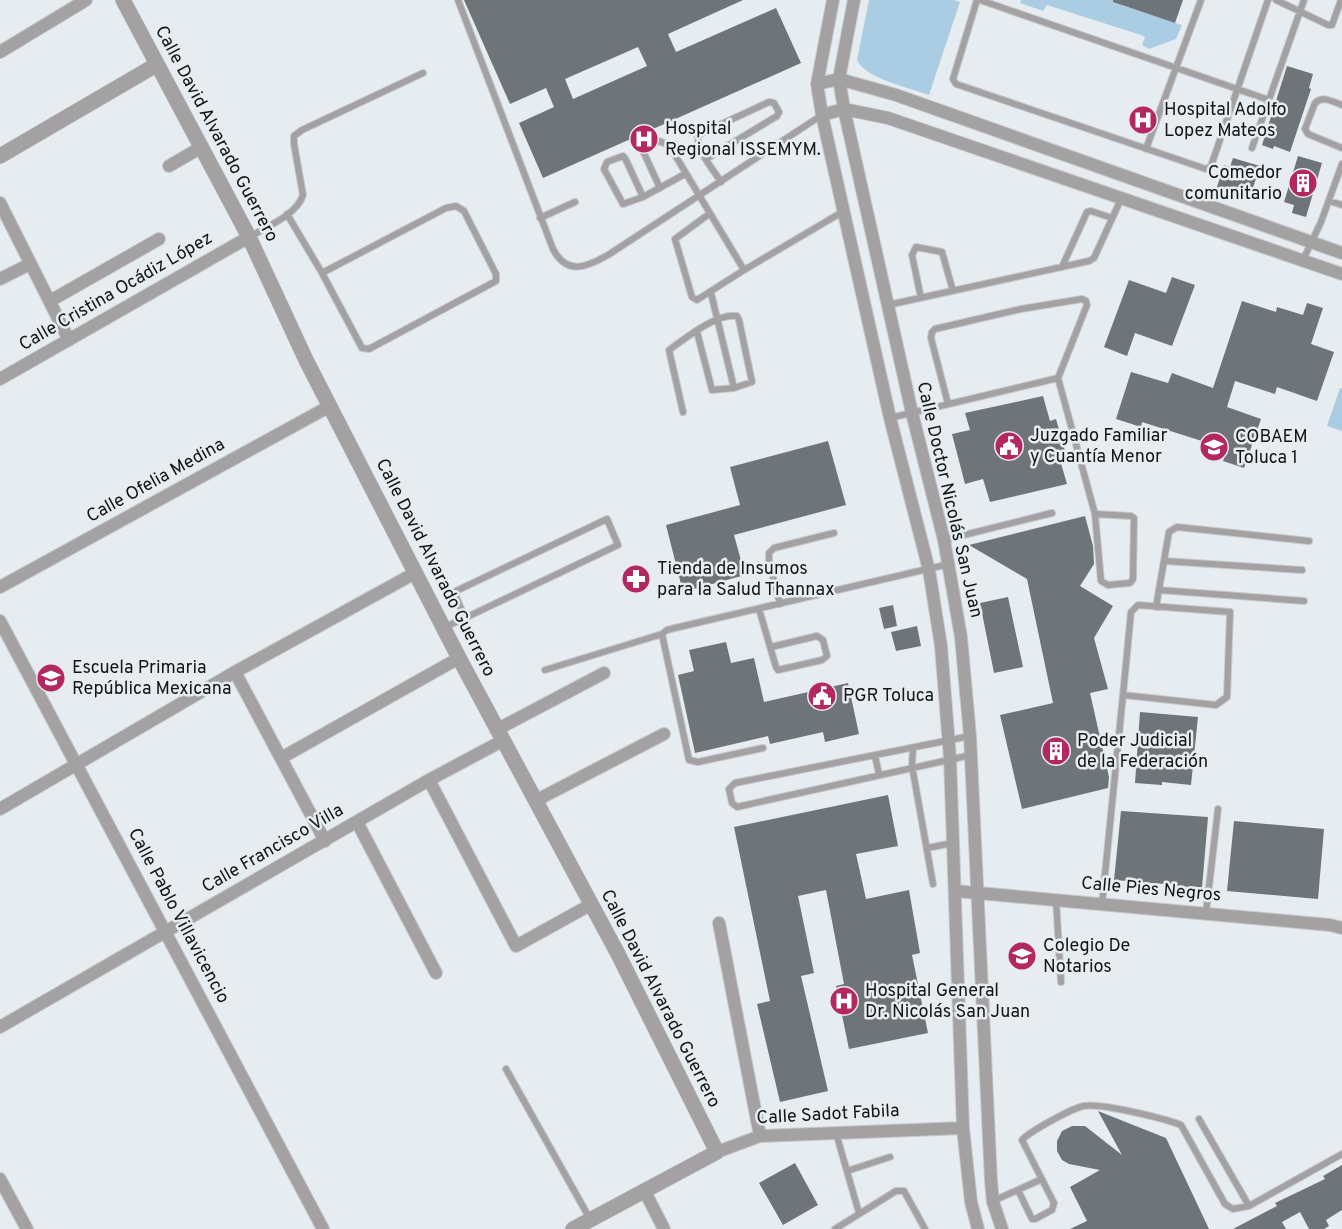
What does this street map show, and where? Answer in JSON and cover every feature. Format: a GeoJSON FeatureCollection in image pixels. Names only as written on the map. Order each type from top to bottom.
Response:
{"type":"FeatureCollection","features":[{"type":"Feature","properties":{"kind":"street"},"geometry":{"type":"LineString","coordinates":[[0,52],[86,0]]}},
{"type":"Feature","properties":{"kind":"street","name":"Calle David Alvarado Guerrero"},"geometry":{"type":"LineString","coordinates":[[123,0],[249,237],[306,360],[443,628],[618,954],[717,1152]]}},
{"type":"Feature","properties":{"kind":"street","name":"Calle Doctor Nicolás San Juan"},"geometry":{"type":"LineString","coordinates":[[833,0],[818,84],[822,115],[890,418],[929,570],[941,646],[954,843],[963,1128],[971,1202],[978,1229]]}},
{"type":"Feature","properties":{"kind":"street","name":"Calle Doctor Nicolás San Juan"},"geometry":{"type":"LineString","coordinates":[[854,0],[839,79],[844,109],[912,413],[944,540],[961,637],[970,736],[993,1202],[1002,1229]]}},
{"type":"Feature","properties":{"kind":"street"},"geometry":{"type":"LineString","coordinates":[[0,156],[156,65]]}},
{"type":"Feature","properties":{"kind":"street"},"geometry":{"type":"LineString","coordinates":[[818,84],[839,79],[896,95],[1342,253]]}},
{"type":"Feature","properties":{"kind":"street"},"geometry":{"type":"LineString","coordinates":[[822,115],[844,109],[888,118],[1342,274]]}},
{"type":"Feature","properties":{"kind":"street"},"geometry":{"type":"LineString","coordinates":[[169,166],[201,148]]}},
{"type":"Feature","properties":{"kind":"street"},"geometry":{"type":"LineString","coordinates":[[0,202],[69,340]]}},
{"type":"Feature","properties":{"kind":"street","name":"Calle Cristina Ocádiz López"},"geometry":{"type":"LineString","coordinates":[[0,379],[249,237]]}},
{"type":"Feature","properties":{"kind":"street"},"geometry":{"type":"LineString","coordinates":[[50,301],[159,238]]}},
{"type":"Feature","properties":{"kind":"street"},"geometry":{"type":"LineString","coordinates":[[0,279],[30,264]]}},
{"type":"Feature","properties":{"kind":"street","name":"Calle Ofelia Medina"},"geometry":{"type":"LineString","coordinates":[[0,587],[330,406]]}},
{"type":"Feature","properties":{"kind":"street"},"geometry":{"type":"LineString","coordinates":[[0,809],[235,672],[415,573]]}},
{"type":"Feature","properties":{"kind":"street","name":"Calle Pablo Villavicencio"},"geometry":{"type":"LineString","coordinates":[[0,621],[323,1229]]}},
{"type":"Feature","properties":{"kind":"street"},"geometry":{"type":"LineString","coordinates":[[281,759],[459,658]]}},
{"type":"Feature","properties":{"kind":"street"},"geometry":{"type":"LineString","coordinates":[[235,672],[325,841]]}},
{"type":"Feature","properties":{"kind":"street","name":"Calle Francisco Villa"},"geometry":{"type":"LineString","coordinates":[[0,1027],[325,841],[604,673]]}},
{"type":"Feature","properties":{"kind":"street"},"geometry":{"type":"LineString","coordinates":[[534,801],[664,734]]}},
{"type":"Feature","properties":{"kind":"street"},"geometry":{"type":"LineString","coordinates":[[429,780],[516,946],[590,905]]}},
{"type":"Feature","properties":{"kind":"street"},"geometry":{"type":"LineString","coordinates":[[357,822],[436,973]]}},
{"type":"Feature","properties":{"kind":"street","name":"Calle Pies Negros"},"geometry":{"type":"LineString","coordinates":[[956,891],[978,891],[1342,928]]}},
{"type":"Feature","properties":{"kind":"street"},"geometry":{"type":"LineString","coordinates":[[719,923],[760,1136]]}},
{"type":"Feature","properties":{"kind":"street","name":"Calle Sadot Fabila"},"geometry":{"type":"LineString","coordinates":[[573,1229],[717,1152],[760,1136],[963,1128]]}},
{"type":"Feature","properties":{"kind":"street"},"geometry":{"type":"LineString","coordinates":[[0,1179],[27,1229]]}},
{"type":"Feature","properties":{"kind":"street"},"geometry":{"type":"LineString","coordinates":[[644,1190],[664,1229]]}},
{"type":"Feature","properties":{"kind":"lane"},"geometry":{"type":"LineString","coordinates":[[458,0],[540,218],[557,257],[576,266],[586,267],[608,255],[822,115]]}},
{"type":"Feature","properties":{"kind":"lane"},"geometry":{"type":"LineString","coordinates":[[1268,0],[1239,90],[1209,169],[956,84],[953,80],[979,0],[991,2],[1176,68],[1239,90],[1269,100]]}},
{"type":"Feature","properties":{"kind":"lane"},"geometry":{"type":"LineString","coordinates":[[1146,148],[1201,0]]}},
{"type":"Feature","properties":{"kind":"lane"},"geometry":{"type":"LineString","coordinates":[[1276,0],[1332,25],[1341,0]]}},
{"type":"Feature","properties":{"kind":"lane"},"geometry":{"type":"LineString","coordinates":[[1252,148],[1304,0]]}},
{"type":"Feature","properties":{"kind":"lane"},"geometry":{"type":"LineString","coordinates":[[249,237],[287,214],[301,202],[303,195],[294,136],[302,130],[423,73]]}},
{"type":"Feature","properties":{"kind":"lane"},"geometry":{"type":"LineString","coordinates":[[1342,105],[1319,100],[1315,103],[1305,129],[1308,134],[1342,148]]}},
{"type":"Feature","properties":{"kind":"lane"},"geometry":{"type":"LineString","coordinates":[[706,159],[777,116],[779,112],[774,103],[769,102],[702,131],[698,135],[697,140],[706,159],[721,182]]}},
{"type":"Feature","properties":{"kind":"lane"},"geometry":{"type":"LineString","coordinates":[[660,188],[643,155],[647,146],[659,141],[667,144],[744,270]]}},
{"type":"Feature","properties":{"kind":"lane"},"geometry":{"type":"LineString","coordinates":[[643,197],[623,156],[607,162],[604,169],[621,202],[625,205],[643,197],[685,174]]}},
{"type":"Feature","properties":{"kind":"lane"},"geometry":{"type":"LineString","coordinates":[[1303,260],[1312,243],[1342,164]]}},
{"type":"Feature","properties":{"kind":"lane"},"geometry":{"type":"LineString","coordinates":[[888,306],[1089,261],[1094,258],[1121,199]]}},
{"type":"Feature","properties":{"kind":"lane"},"geometry":{"type":"LineString","coordinates":[[1329,201],[1342,206]]}},
{"type":"Feature","properties":{"kind":"lane"},"geometry":{"type":"LineString","coordinates":[[540,218],[575,202]]}},
{"type":"Feature","properties":{"kind":"lane"},"geometry":{"type":"LineString","coordinates":[[287,214],[362,348],[369,349],[496,281],[496,274],[464,211],[456,206],[446,208],[322,273]]}},
{"type":"Feature","properties":{"kind":"lane"},"geometry":{"type":"LineString","coordinates":[[1062,267],[1087,212],[1091,211],[1112,218]]}},
{"type":"Feature","properties":{"kind":"lane"},"geometry":{"type":"LineString","coordinates":[[709,214],[678,236],[675,243],[694,300],[711,293],[744,270],[844,212]]}},
{"type":"Feature","properties":{"kind":"lane"},"geometry":{"type":"LineString","coordinates":[[921,298],[912,255],[916,247],[942,252],[953,291]]}},
{"type":"Feature","properties":{"kind":"lane"},"geometry":{"type":"LineString","coordinates":[[711,293],[734,388]]}},
{"type":"Feature","properties":{"kind":"lane"},"geometry":{"type":"LineString","coordinates":[[948,404],[931,338],[935,329],[1021,309],[1082,299],[1087,305],[1058,378],[1095,514],[1101,581],[1108,585],[1127,585],[1132,579],[1134,518],[1095,514]]}},
{"type":"Feature","properties":{"kind":"lane"},"geometry":{"type":"LineString","coordinates":[[683,412],[669,350],[697,332],[718,319],[737,316],[752,378],[749,384],[712,390],[697,332]]}},
{"type":"Feature","properties":{"kind":"lane"},"geometry":{"type":"LineString","coordinates":[[890,418],[1058,378]]}},
{"type":"Feature","properties":{"kind":"lane"},"geometry":{"type":"LineString","coordinates":[[944,540],[1052,513]]}},
{"type":"Feature","properties":{"kind":"lane"},"geometry":{"type":"LineString","coordinates":[[443,628],[465,618],[618,545],[607,519],[454,592],[465,618]]}},
{"type":"Feature","properties":{"kind":"lane"},"geometry":{"type":"LineString","coordinates":[[1156,607],[1169,532],[1177,527],[1309,541]]}},
{"type":"Feature","properties":{"kind":"lane"},"geometry":{"type":"LineString","coordinates":[[780,604],[769,562],[769,553],[774,548],[834,533]]}},
{"type":"Feature","properties":{"kind":"lane"},"geometry":{"type":"LineString","coordinates":[[1164,561],[1302,570]]}},
{"type":"Feature","properties":{"kind":"lane"},"geometry":{"type":"LineString","coordinates":[[545,670],[662,634],[667,630],[949,564]]}},
{"type":"Feature","properties":{"kind":"lane"},"geometry":{"type":"LineString","coordinates":[[1159,590],[1304,601]]}},
{"type":"Feature","properties":{"kind":"lane"},"geometry":{"type":"LineString","coordinates":[[1102,904],[1131,612],[1138,605],[1230,612],[1227,698],[1216,705],[1123,695]]}},
{"type":"Feature","properties":{"kind":"lane"},"geometry":{"type":"LineString","coordinates":[[759,609],[776,667],[781,670],[822,660],[827,656],[823,640],[817,636],[771,647]]}},
{"type":"Feature","properties":{"kind":"lane"},"geometry":{"type":"LineString","coordinates":[[662,634],[689,760],[698,762],[763,748]]}},
{"type":"Feature","properties":{"kind":"lane"},"geometry":{"type":"LineString","coordinates":[[970,736],[735,783],[729,789],[732,803],[737,807],[971,754]]}},
{"type":"Feature","properties":{"kind":"lane"},"geometry":{"type":"LineString","coordinates":[[913,748],[912,766],[933,884]]}},
{"type":"Feature","properties":{"kind":"lane"},"geometry":{"type":"LineString","coordinates":[[875,756],[879,774]]}},
{"type":"Feature","properties":{"kind":"lane"},"geometry":{"type":"LineString","coordinates":[[1206,913],[1218,809]]}},
{"type":"Feature","properties":{"kind":"lane"},"geometry":{"type":"LineString","coordinates":[[927,848],[954,843]]}},
{"type":"Feature","properties":{"kind":"lane"},"geometry":{"type":"LineString","coordinates":[[1056,899],[1061,982]]}},
{"type":"Feature","properties":{"kind":"lane"},"geometry":{"type":"LineString","coordinates":[[506,1069],[590,1219]]}},
{"type":"Feature","properties":{"kind":"lane"},"geometry":{"type":"LineString","coordinates":[[1018,1190],[1030,1216],[1035,1219],[1054,1207],[1022,1140],[1084,1106],[1117,1109],[1181,1125],[1225,1204],[1233,1209],[1249,1206],[1342,1154]]}},
{"type":"Feature","properties":{"kind":"lane"},"geometry":{"type":"LineString","coordinates":[[1199,1119],[1249,1206]]}},
{"type":"Feature","properties":{"kind":"lane"},"geometry":{"type":"LineString","coordinates":[[836,1133],[859,1213]]}},
{"type":"Feature","properties":{"kind":"lane"},"geometry":{"type":"LineString","coordinates":[[847,1171],[890,1157]]}},
{"type":"Feature","properties":{"kind":"lane"},"geometry":{"type":"LineString","coordinates":[[993,1202],[1042,1179]]}},
{"type":"Feature","properties":{"kind":"lane"},"geometry":{"type":"LineString","coordinates":[[835,1229],[900,1190],[904,1191],[925,1229]]}},
{"type":"Feature","properties":{"kind":"shaded area"},"geometry":{"type":"Polygon","coordinates":[[[869,0],[954,0],[960,2],[929,95],[879,78],[862,67],[857,60],[869,0]]]}},
{"type":"Feature","properties":{"kind":"shaded area"},"geometry":{"type":"Polygon","coordinates":[[[1021,0],[1115,0],[1124,6],[1182,25],[1176,39],[1149,49],[1142,45],[1145,37],[1141,35],[1047,5],[1043,11],[1020,3],[1021,0]]]}},
{"type":"Feature","properties":{"kind":"shaded area"},"geometry":{"type":"Polygon","coordinates":[[[1340,388],[1342,388],[1342,431],[1327,426],[1340,388]]]}},
{"type":"Feature","properties":{"kind":"building"},"geometry":{"type":"Polygon","coordinates":[[[464,0],[743,0],[668,34],[676,52],[776,8],[801,63],[543,178],[519,123],[554,107],[546,88],[510,104],[464,0]],[[638,47],[565,79],[573,99],[647,66],[638,47]]]}},
{"type":"Feature","properties":{"kind":"building"},"geometry":{"type":"Polygon","coordinates":[[[1113,0],[1183,0],[1175,23],[1113,2],[1113,0]]]}},
{"type":"Feature","properties":{"kind":"building"},"geometry":{"type":"Polygon","coordinates":[[[1287,66],[1313,74],[1309,88],[1311,89],[1290,152],[1274,146],[1273,149],[1262,145],[1287,66]]]}},
{"type":"Feature","properties":{"kind":"building","name":"Comedor comunitario"},"geometry":{"type":"Polygon","coordinates":[[[1298,156],[1322,163],[1306,217],[1292,213],[1294,205],[1284,202],[1298,156]]]}},
{"type":"Feature","properties":{"kind":"building"},"geometry":{"type":"Polygon","coordinates":[[[1233,158],[1260,166],[1251,194],[1234,188],[1231,198],[1221,195],[1223,189],[1217,187],[1224,165],[1230,167],[1233,158]]]}},
{"type":"Feature","properties":{"kind":"building"},"geometry":{"type":"Polygon","coordinates":[[[1172,277],[1195,285],[1172,346],[1135,333],[1127,356],[1104,347],[1129,280],[1166,293],[1172,277]]]}},
{"type":"Feature","properties":{"kind":"building"},"geometry":{"type":"Polygon","coordinates":[[[1242,301],[1276,312],[1277,307],[1303,315],[1307,303],[1323,308],[1311,344],[1334,352],[1317,401],[1277,387],[1275,394],[1235,381],[1227,407],[1261,419],[1244,468],[1223,461],[1227,449],[1142,422],[1141,427],[1116,419],[1131,372],[1168,383],[1172,373],[1213,388],[1242,301]]]}},
{"type":"Feature","properties":{"kind":"building","name":"Juzgado Familiar y Cuantía Menor"},"geometry":{"type":"Polygon","coordinates":[[[1043,396],[1050,421],[1056,419],[1067,458],[1060,460],[1067,484],[990,502],[983,479],[965,484],[952,434],[970,430],[965,413],[1043,396]]]}},
{"type":"Feature","properties":{"kind":"building"},"geometry":{"type":"Polygon","coordinates":[[[828,441],[846,505],[734,535],[745,575],[683,592],[666,525],[740,505],[730,467],[828,441]]]}},
{"type":"Feature","properties":{"kind":"building"},"geometry":{"type":"Polygon","coordinates":[[[1085,516],[1093,546],[1094,564],[1080,586],[1113,606],[1094,638],[1108,689],[1090,693],[1109,777],[1108,788],[1022,809],[1000,715],[1053,703],[1027,579],[969,545],[1085,516]]]}},
{"type":"Feature","properties":{"kind":"building"},"geometry":{"type":"Polygon","coordinates":[[[1008,597],[1023,667],[994,673],[980,603],[1008,597]]]}},
{"type":"Feature","properties":{"kind":"building"},"geometry":{"type":"Polygon","coordinates":[[[893,605],[897,626],[884,629],[879,608],[893,605]]]}},
{"type":"Feature","properties":{"kind":"building"},"geometry":{"type":"Polygon","coordinates":[[[917,626],[921,646],[896,651],[891,632],[917,626]]]}},
{"type":"Feature","properties":{"kind":"building","name":"PGR Toluca"},"geometry":{"type":"Polygon","coordinates":[[[726,642],[731,663],[754,658],[764,702],[848,683],[859,734],[825,742],[823,732],[770,744],[768,736],[695,753],[678,675],[694,671],[689,650],[726,642]]]}},
{"type":"Feature","properties":{"kind":"building"},"geometry":{"type":"Polygon","coordinates":[[[1140,712],[1198,717],[1191,785],[1162,782],[1162,785],[1135,783],[1140,712]]]}},
{"type":"Feature","properties":{"kind":"building"},"geometry":{"type":"Polygon","coordinates":[[[888,795],[898,846],[856,854],[866,899],[909,890],[920,953],[912,955],[928,1033],[849,1049],[836,986],[844,984],[826,890],[798,896],[814,973],[801,976],[828,1091],[780,1102],[757,1004],[770,1001],[734,827],[888,795]]]}},
{"type":"Feature","properties":{"kind":"building"},"geometry":{"type":"Polygon","coordinates":[[[1121,811],[1208,817],[1202,888],[1114,880],[1121,811]]]}},
{"type":"Feature","properties":{"kind":"building"},"geometry":{"type":"Polygon","coordinates":[[[1234,821],[1324,829],[1318,899],[1227,891],[1234,821]]]}},
{"type":"Feature","properties":{"kind":"building"},"geometry":{"type":"Polygon","coordinates":[[[1098,1111],[1166,1138],[1209,1229],[1070,1229],[1087,1221],[1070,1187],[1100,1170],[1069,1164],[1062,1160],[1057,1151],[1057,1141],[1062,1131],[1072,1126],[1085,1126],[1122,1155],[1098,1111]]]}},
{"type":"Feature","properties":{"kind":"building"},"geometry":{"type":"Polygon","coordinates":[[[795,1163],[818,1205],[783,1225],[759,1183],[795,1163]]]}},
{"type":"Feature","properties":{"kind":"building"},"geometry":{"type":"Polygon","coordinates":[[[1342,1165],[1342,1210],[1326,1220],[1329,1226],[1324,1229],[1309,1229],[1300,1212],[1282,1222],[1286,1229],[1233,1229],[1277,1206],[1275,1203],[1325,1179],[1323,1176],[1342,1165]]]}},
{"type":"Feature","properties":{"kind":"place","name":"Hospital Adolfo Lopez Mateos"},"geometry":{"type":"Point","coordinates":[1143,120]}},
{"type":"Feature","properties":{"kind":"place","name":"Hospital Regional ISSEMYM."},"geometry":{"type":"Point","coordinates":[644,139]}},
{"type":"Feature","properties":{"kind":"place","name":"Comedor comunitario"},"geometry":{"type":"Point","coordinates":[1303,183]}},
{"type":"Feature","properties":{"kind":"place","name":"Juzgado Familiar y Cuantía Menor"},"geometry":{"type":"Point","coordinates":[1009,446]}},
{"type":"Feature","properties":{"kind":"place","name":"COBAEM Toluca 1"},"geometry":{"type":"Point","coordinates":[1214,447]}},
{"type":"Feature","properties":{"kind":"place","name":"Tienda de Insumos para la Salud Thannax"},"geometry":{"type":"Point","coordinates":[636,579]}},
{"type":"Feature","properties":{"kind":"place","name":"Escuela Primaria República Mexicana"},"geometry":{"type":"Point","coordinates":[51,678]}},
{"type":"Feature","properties":{"kind":"place","name":"PGR Toluca"},"geometry":{"type":"Point","coordinates":[822,696]}},
{"type":"Feature","properties":{"kind":"place","name":"Poder Judicial de la Federación"},"geometry":{"type":"Point","coordinates":[1056,751]}},
{"type":"Feature","properties":{"kind":"place","name":"Colegio De Notarios"},"geometry":{"type":"Point","coordinates":[1022,956]}},
{"type":"Feature","properties":{"kind":"place","name":"Hospital General Dr. Nicolás San Juan"},"geometry":{"type":"Point","coordinates":[844,1001]}}]}
